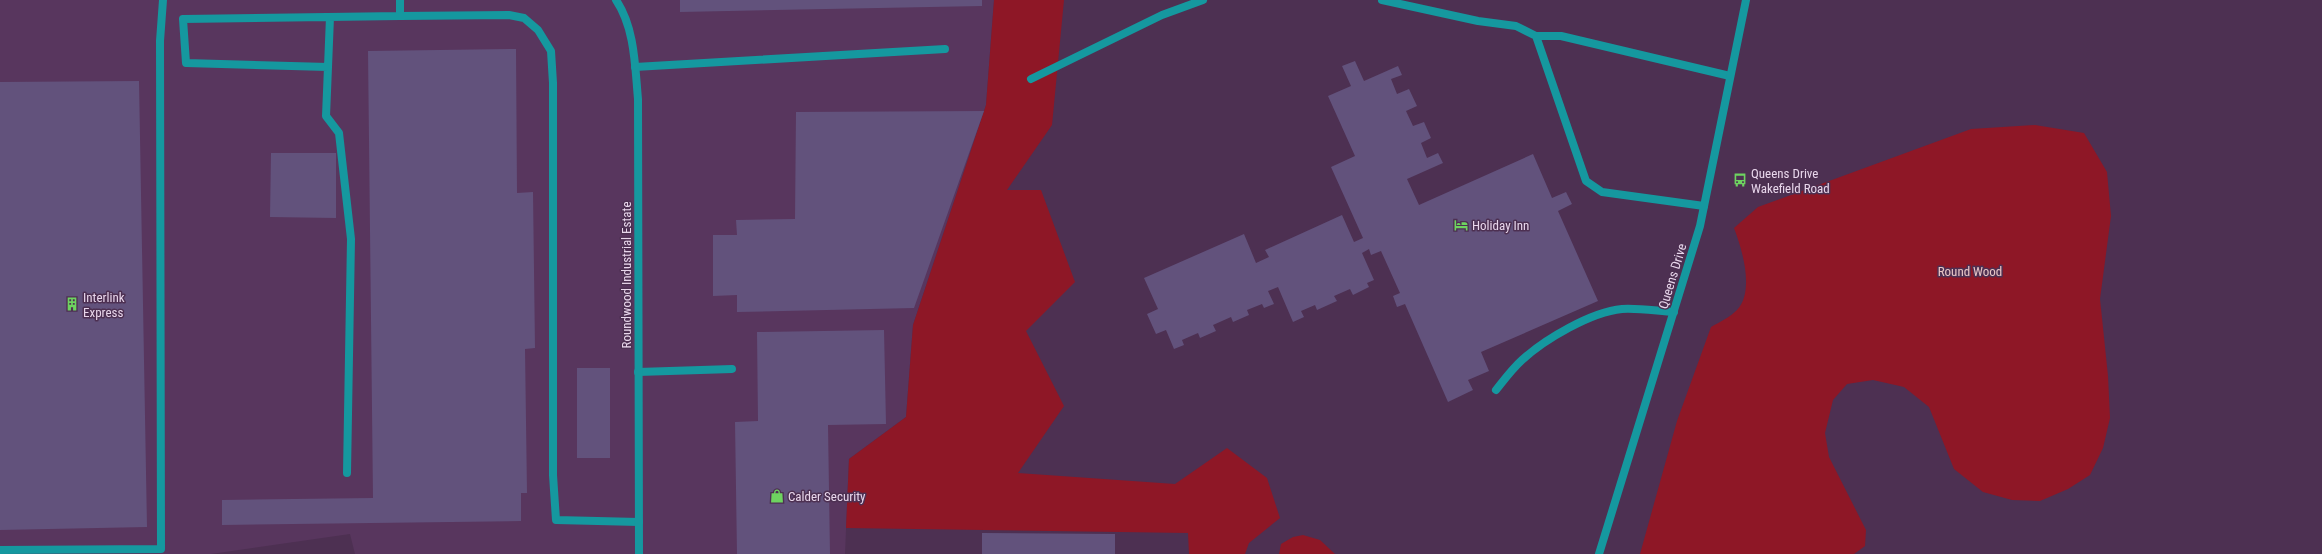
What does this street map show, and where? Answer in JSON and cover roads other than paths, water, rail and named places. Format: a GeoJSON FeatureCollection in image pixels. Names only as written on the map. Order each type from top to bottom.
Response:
{"type":"FeatureCollection","features":[{"type":"Feature","properties":{"kind":"street"},"geometry":{"type":"LineString","coordinates":[[0,550],[162,549],[160,41],[163,0]]}},
{"type":"Feature","properties":{"kind":"street"},"geometry":{"type":"LineString","coordinates":[[400,0],[400,16]]}},
{"type":"Feature","properties":{"kind":"street","name":"Roundwood Industrial Estate"},"geometry":{"type":"LineString","coordinates":[[616,0],[622,8],[632,42],[638,99],[639,554]]}},
{"type":"Feature","properties":{"kind":"street"},"geometry":{"type":"LineString","coordinates":[[1031,79],[1162,15],[1203,0]]}},
{"type":"Feature","properties":{"kind":"street"},"geometry":{"type":"LineString","coordinates":[[1382,0],[1478,21],[1516,26],[1536,36],[1561,36],[1730,76]]}},
{"type":"Feature","properties":{"kind":"street","name":"Queens Drive"},"geometry":{"type":"LineString","coordinates":[[1601,552],[1674,312],[1704,206],[1746,0]]}},
{"type":"Feature","properties":{"kind":"street"},"geometry":{"type":"LineString","coordinates":[[328,67],[186,63],[183,19],[509,15],[524,18],[538,30],[551,51],[553,82],[553,475],[556,520],[639,522]]}},
{"type":"Feature","properties":{"kind":"street"},"geometry":{"type":"LineString","coordinates":[[330,17],[326,116],[339,133],[350,239],[348,473]]}},
{"type":"Feature","properties":{"kind":"street"},"geometry":{"type":"LineString","coordinates":[[1536,36],[1552,77],[1576,158],[1586,181],[1602,192],[1704,206]]}},
{"type":"Feature","properties":{"kind":"street"},"geometry":{"type":"LineString","coordinates":[[635,67],[944,49]]}},
{"type":"Feature","properties":{"kind":"street"},"geometry":{"type":"LineString","coordinates":[[1496,390],[1521,361],[1539,346],[1584,322],[1610,311],[1623,309],[1674,312]]}},
{"type":"Feature","properties":{"kind":"street"},"geometry":{"type":"LineString","coordinates":[[638,372],[732,369]]}},
{"type":"Feature","properties":{"kind":"place","name":"Queens Drive Wakefield Road"},"geometry":{"type":"Point","coordinates":[1740,180]}},
{"type":"Feature","properties":{"kind":"place","name":"Holiday Inn"},"geometry":{"type":"Point","coordinates":[1461,225]}},
{"type":"Feature","properties":{"kind":"place","name":"Interlink Express"},"geometry":{"type":"Point","coordinates":[72,304]}},
{"type":"Feature","properties":{"kind":"place","name":"Calder Security"},"geometry":{"type":"Point","coordinates":[777,496]}},
{"type":"Feature","properties":{"kind":"park label","name":"Round Wood"},"geometry":{"type":"Point","coordinates":[1970,271]}}]}
